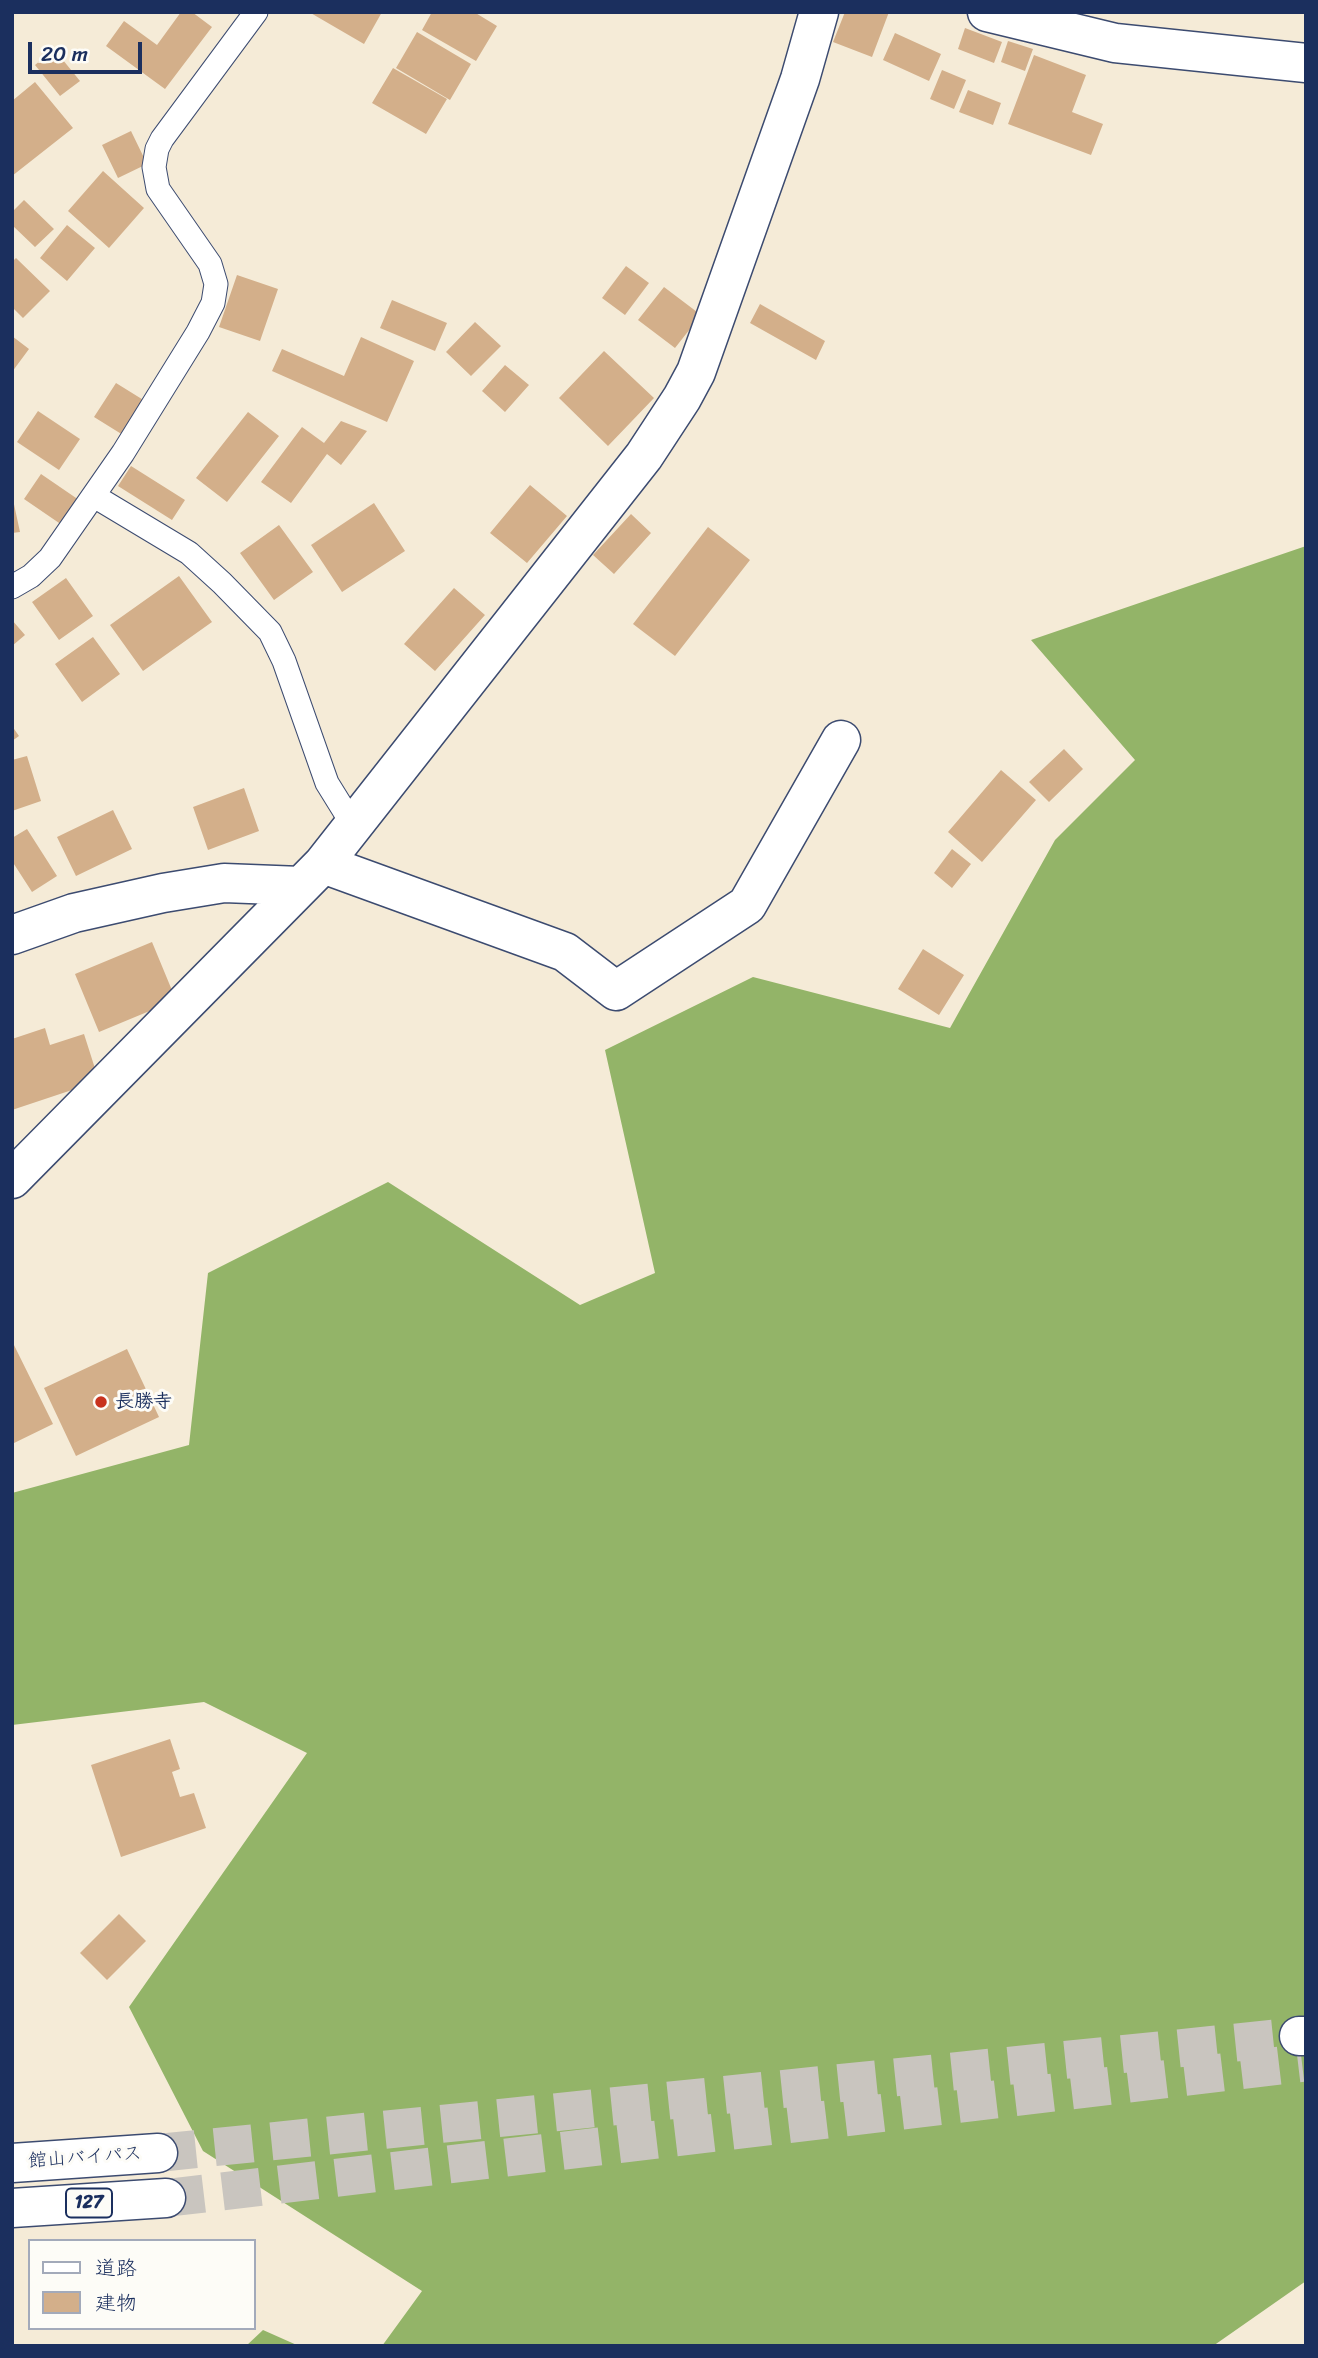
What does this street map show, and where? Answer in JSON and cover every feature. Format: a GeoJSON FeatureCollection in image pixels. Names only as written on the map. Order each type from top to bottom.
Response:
{"type":"FeatureCollection","features":[{"type":"Feature","properties":{"kind":"main road"},"geometry":{"type":"LineString","coordinates":[[13,1177],[312,875],[644,456],[696,373],[800,79],[819,12]]}},
{"type":"Feature","properties":{"kind":"main road"},"geometry":{"type":"LineString","coordinates":[[987,12],[1115,43],[1306,63]]}},
{"type":"Feature","properties":{"kind":"main road"},"geometry":{"type":"LineString","coordinates":[[12,936],[74,913],[224,883],[312,875],[565,952],[616,991],[747,905],[841,740]]}},
{"type":"Feature","properties":{"kind":"main road","name":"館山バイパス"},"geometry":{"type":"LineString","coordinates":[[12,2163],[158,2153]]}},
{"type":"Feature","properties":{"kind":"main road","name":"127"},"geometry":{"type":"LineString","coordinates":[[12,2208],[166,2198]]}},
{"type":"Feature","properties":{"kind":"lane"},"geometry":{"type":"LineString","coordinates":[[12,587],[31,576],[50,558],[94,496],[213,303],[216,284],[210,264],[158,189],[154,167],[162,139],[256,12]]}},
{"type":"Feature","properties":{"kind":"lane"},"geometry":{"type":"LineString","coordinates":[[94,496],[189,553],[270,632],[284,661],[327,783],[353,825]]}},
{"type":"Feature","properties":{"kind":"green space"},"geometry":{"type":"Polygon","coordinates":[[[1306,546],[1306,2281],[1213,2346],[382,2346],[422,2291],[203,2151],[129,2007],[307,1753],[204,1702],[12,1725],[12,1493],[189,1445],[208,1273],[388,1182],[580,1305],[655,1273],[605,1050],[753,977],[950,1028],[1055,840],[1135,760],[1031,640],[1306,546]]]}},
{"type":"Feature","properties":{"kind":"green space"},"geometry":{"type":"Polygon","coordinates":[[[263,2330],[299,2346],[246,2346],[263,2330]]]}},
{"type":"Feature","properties":{"kind":"building"},"geometry":{"type":"Polygon","coordinates":[[[181,12],[192,12],[212,27],[165,89],[106,46],[124,21],[157,45],[181,12]]]}},
{"type":"Feature","properties":{"kind":"building"},"geometry":{"type":"Polygon","coordinates":[[[309,12],[382,12],[364,44],[309,12]]]}},
{"type":"Feature","properties":{"kind":"building"},"geometry":{"type":"Polygon","coordinates":[[[432,12],[474,12],[497,26],[476,61],[422,30],[432,12]]]}},
{"type":"Feature","properties":{"kind":"building"},"geometry":{"type":"Polygon","coordinates":[[[845,12],[889,12],[872,57],[833,42],[845,12]]]}},
{"type":"Feature","properties":{"kind":"building"},"geometry":{"type":"Polygon","coordinates":[[[965,28],[1002,42],[994,63],[958,49],[965,28]]]}},
{"type":"Feature","properties":{"kind":"building"},"geometry":{"type":"Polygon","coordinates":[[[417,32],[471,64],[450,100],[396,68],[417,32]]]}},
{"type":"Feature","properties":{"kind":"building"},"geometry":{"type":"Polygon","coordinates":[[[895,33],[941,54],[929,81],[883,60],[895,33]]]}},
{"type":"Feature","properties":{"kind":"building"},"geometry":{"type":"Polygon","coordinates":[[[1008,41],[1033,49],[1025,71],[1001,62],[1008,41]]]}},
{"type":"Feature","properties":{"kind":"building"},"geometry":{"type":"Polygon","coordinates":[[[54,49],[80,81],[60,96],[35,65],[54,49]]]}},
{"type":"Feature","properties":{"kind":"building"},"geometry":{"type":"Polygon","coordinates":[[[1034,55],[1086,75],[1072,112],[1103,124],[1091,155],[1008,124],[1034,55]]]}},
{"type":"Feature","properties":{"kind":"building"},"geometry":{"type":"Polygon","coordinates":[[[393,68],[447,99],[426,134],[372,103],[393,68]]]}},
{"type":"Feature","properties":{"kind":"building"},"geometry":{"type":"Polygon","coordinates":[[[942,70],[966,80],[954,109],[930,99],[942,70]]]}},
{"type":"Feature","properties":{"kind":"building"},"geometry":{"type":"Polygon","coordinates":[[[35,82],[73,128],[12,176],[12,101],[35,82]]]}},
{"type":"Feature","properties":{"kind":"building"},"geometry":{"type":"Polygon","coordinates":[[[968,90],[1001,103],[993,125],[959,112],[968,90]]]}},
{"type":"Feature","properties":{"kind":"building"},"geometry":{"type":"Polygon","coordinates":[[[131,131],[147,164],[118,178],[102,145],[131,131]]]}},
{"type":"Feature","properties":{"kind":"building"},"geometry":{"type":"Polygon","coordinates":[[[103,171],[144,208],[109,248],[68,211],[103,171]]]}},
{"type":"Feature","properties":{"kind":"building"},"geometry":{"type":"Polygon","coordinates":[[[24,200],[54,229],[35,247],[12,225],[12,212],[24,200]]]}},
{"type":"Feature","properties":{"kind":"building"},"geometry":{"type":"Polygon","coordinates":[[[67,225],[95,248],[67,281],[40,258],[67,225]]]}},
{"type":"Feature","properties":{"kind":"building"},"geometry":{"type":"Polygon","coordinates":[[[16,258],[50,291],[23,318],[12,307],[12,262],[16,258]]]}},
{"type":"Feature","properties":{"kind":"building"},"geometry":{"type":"Polygon","coordinates":[[[626,266],[649,283],[625,315],[602,298],[626,266]]]}},
{"type":"Feature","properties":{"kind":"building"},"geometry":{"type":"Polygon","coordinates":[[[237,275],[278,289],[260,341],[219,327],[237,275]]]}},
{"type":"Feature","properties":{"kind":"building"},"geometry":{"type":"Polygon","coordinates":[[[664,287],[701,315],[675,348],[638,320],[664,287]]]}},
{"type":"Feature","properties":{"kind":"building"},"geometry":{"type":"Polygon","coordinates":[[[392,300],[447,323],[435,351],[380,328],[392,300]]]}},
{"type":"Feature","properties":{"kind":"building"},"geometry":{"type":"Polygon","coordinates":[[[760,304],[825,341],[816,360],[750,323],[760,304]]]}},
{"type":"Feature","properties":{"kind":"building"},"geometry":{"type":"Polygon","coordinates":[[[475,322],[501,346],[471,376],[446,352],[475,322]]]}},
{"type":"Feature","properties":{"kind":"building"},"geometry":{"type":"Polygon","coordinates":[[[12,336],[29,349],[12,372],[12,336]]]}},
{"type":"Feature","properties":{"kind":"building"},"geometry":{"type":"Polygon","coordinates":[[[361,337],[414,361],[387,422],[272,371],[282,349],[344,376],[361,337]]]}},
{"type":"Feature","properties":{"kind":"building"},"geometry":{"type":"Polygon","coordinates":[[[604,351],[654,398],[608,446],[559,398],[604,351]]]}},
{"type":"Feature","properties":{"kind":"building"},"geometry":{"type":"Polygon","coordinates":[[[505,365],[529,385],[505,412],[482,391],[505,365]]]}},
{"type":"Feature","properties":{"kind":"building"},"geometry":{"type":"Polygon","coordinates":[[[116,383],[145,401],[123,435],[94,417],[116,383]]]}},
{"type":"Feature","properties":{"kind":"building"},"geometry":{"type":"Polygon","coordinates":[[[38,411],[80,439],[59,470],[17,442],[38,411]]]}},
{"type":"Feature","properties":{"kind":"building"},"geometry":{"type":"Polygon","coordinates":[[[248,412],[279,436],[227,502],[196,478],[248,412]]]}},
{"type":"Feature","properties":{"kind":"building"},"geometry":{"type":"Polygon","coordinates":[[[341,421],[367,431],[341,465],[327,454],[291,503],[261,482],[302,427],[324,443],[341,421]]]}},
{"type":"Feature","properties":{"kind":"building"},"geometry":{"type":"Polygon","coordinates":[[[131,466],[185,500],[172,520],[118,486],[131,466]]]}},
{"type":"Feature","properties":{"kind":"building"},"geometry":{"type":"Polygon","coordinates":[[[41,474],[79,500],[62,525],[24,499],[41,474]]]}},
{"type":"Feature","properties":{"kind":"building"},"geometry":{"type":"Polygon","coordinates":[[[530,485],[567,516],[527,563],[490,533],[530,485]]]}},
{"type":"Feature","properties":{"kind":"building"},"geometry":{"type":"Polygon","coordinates":[[[12,495],[20,532],[12,533],[12,495]]]}},
{"type":"Feature","properties":{"kind":"building"},"geometry":{"type":"Polygon","coordinates":[[[374,503],[405,551],[342,592],[311,545],[374,503]]]}},
{"type":"Feature","properties":{"kind":"building"},"geometry":{"type":"Polygon","coordinates":[[[631,514],[651,533],[614,574],[593,555],[631,514]]]}},
{"type":"Feature","properties":{"kind":"building"},"geometry":{"type":"Polygon","coordinates":[[[279,525],[313,572],[274,600],[240,553],[279,525]]]}},
{"type":"Feature","properties":{"kind":"building"},"geometry":{"type":"Polygon","coordinates":[[[708,527],[750,560],[675,656],[633,624],[708,527]]]}},
{"type":"Feature","properties":{"kind":"building"},"geometry":{"type":"Polygon","coordinates":[[[179,576],[212,622],[143,671],[110,625],[179,576]]]}},
{"type":"Feature","properties":{"kind":"building"},"geometry":{"type":"Polygon","coordinates":[[[66,578],[93,616],[59,640],[32,602],[66,578]]]}},
{"type":"Feature","properties":{"kind":"building"},"geometry":{"type":"Polygon","coordinates":[[[454,588],[485,615],[435,671],[404,644],[454,588]]]}},
{"type":"Feature","properties":{"kind":"building"},"geometry":{"type":"Polygon","coordinates":[[[12,620],[25,635],[12,646],[12,620]]]}},
{"type":"Feature","properties":{"kind":"building"},"geometry":{"type":"Polygon","coordinates":[[[93,637],[120,674],[82,702],[55,664],[93,637]]]}},
{"type":"Feature","properties":{"kind":"building"},"geometry":{"type":"Polygon","coordinates":[[[12,726],[19,736],[12,741],[12,726]]]}},
{"type":"Feature","properties":{"kind":"building"},"geometry":{"type":"Polygon","coordinates":[[[1064,749],[1083,769],[1049,802],[1029,782],[1064,749]]]}},
{"type":"Feature","properties":{"kind":"building"},"geometry":{"type":"Polygon","coordinates":[[[27,756],[41,801],[12,811],[12,760],[27,756]]]}},
{"type":"Feature","properties":{"kind":"building"},"geometry":{"type":"Polygon","coordinates":[[[1001,770],[1036,800],[982,862],[948,832],[1001,770]]]}},
{"type":"Feature","properties":{"kind":"building"},"geometry":{"type":"Polygon","coordinates":[[[244,788],[259,831],[208,850],[193,807],[244,788]]]}},
{"type":"Feature","properties":{"kind":"building"},"geometry":{"type":"Polygon","coordinates":[[[113,810],[132,849],[76,876],[57,837],[113,810]]]}},
{"type":"Feature","properties":{"kind":"building"},"geometry":{"type":"Polygon","coordinates":[[[27,829],[57,876],[32,892],[12,861],[12,838],[27,829]]]}},
{"type":"Feature","properties":{"kind":"building"},"geometry":{"type":"Polygon","coordinates":[[[952,849],[971,864],[952,888],[934,873],[952,849]]]}},
{"type":"Feature","properties":{"kind":"building"},"geometry":{"type":"Polygon","coordinates":[[[152,942],[176,1000],[99,1032],[75,974],[152,942]]]}},
{"type":"Feature","properties":{"kind":"building"},"geometry":{"type":"Polygon","coordinates":[[[923,949],[964,975],[939,1015],[898,989],[923,949]]]}},
{"type":"Feature","properties":{"kind":"building"},"geometry":{"type":"Polygon","coordinates":[[[45,1028],[50,1045],[84,1034],[99,1081],[12,1110],[12,1039],[45,1028]]]}},
{"type":"Feature","properties":{"kind":"building"},"geometry":{"type":"Polygon","coordinates":[[[12,1341],[53,1424],[12,1444],[12,1341]]]}},
{"type":"Feature","properties":{"kind":"building","name":"長勝寺"},"geometry":{"type":"Polygon","coordinates":[[[127,1349],[159,1417],[76,1456],[44,1388],[127,1349]]]}},
{"type":"Feature","properties":{"kind":"building"},"geometry":{"type":"Polygon","coordinates":[[[170,1739],[180,1769],[172,1772],[180,1797],[194,1793],[206,1828],[121,1857],[91,1765],[170,1739]]]}},
{"type":"Feature","properties":{"kind":"building"},"geometry":{"type":"Polygon","coordinates":[[[119,1914],[146,1941],[107,1980],[80,1953],[119,1914]]]}},
{"type":"Feature","properties":{"kind":"tunnel"},"geometry":{"type":"LineString","coordinates":[[158,2153],[1299,2036]]}},
{"type":"Feature","properties":{"kind":"tunnel"},"geometry":{"type":"LineString","coordinates":[[166,2198],[1302,2063]]}},
{"type":"Feature","properties":{"kind":"place","name":"長勝寺"},"geometry":{"type":"Point","coordinates":[101,1402]}}]}
